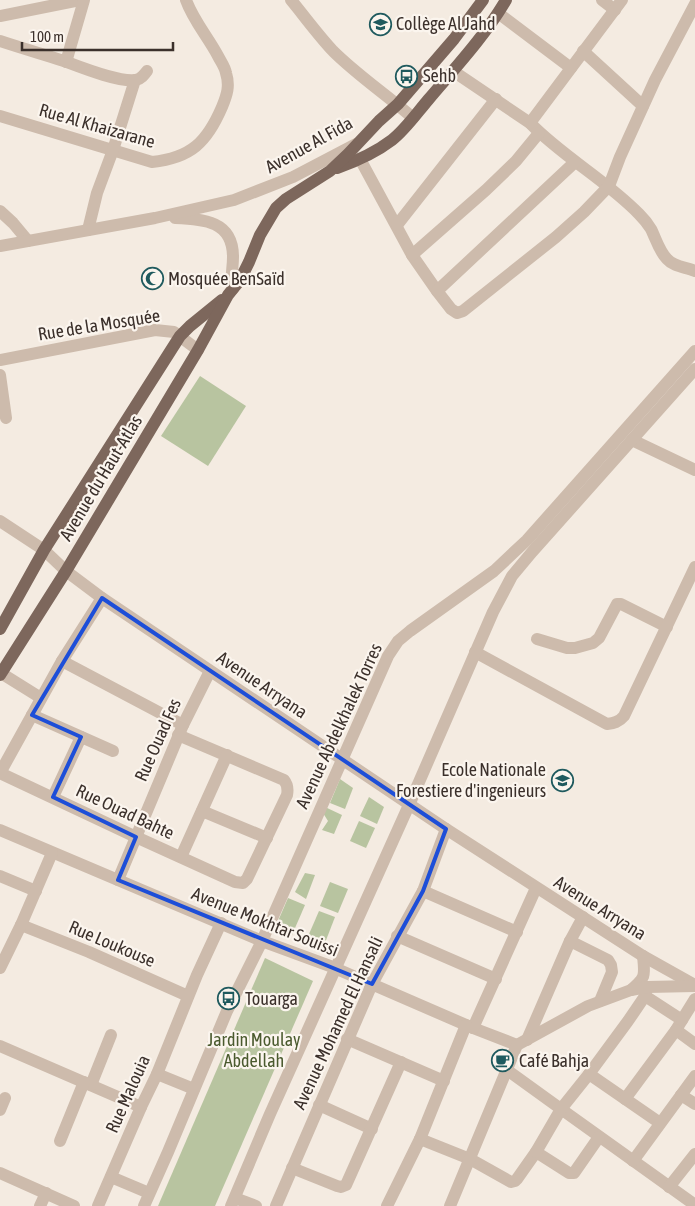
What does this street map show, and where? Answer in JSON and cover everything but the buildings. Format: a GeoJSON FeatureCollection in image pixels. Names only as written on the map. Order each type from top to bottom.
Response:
{"type":"FeatureCollection","features":[{"type":"Feature","properties":{"kind":"main road","name":"Avenue Al Fida"},"geometry":{"type":"LineString","coordinates":[[360,142],[398,104],[454,39],[483,0]]}},
{"type":"Feature","properties":{"kind":"main road","name":"Avenue Al Fida"},"geometry":{"type":"LineString","coordinates":[[330,171],[366,156],[393,139],[453,71],[506,0]]}},
{"type":"Feature","properties":{"kind":"main road"},"geometry":{"type":"LineString","coordinates":[[330,171],[360,142],[366,156]]}},
{"type":"Feature","properties":{"kind":"main road","name":"Avenue du Haut-Atlas"},"geometry":{"type":"LineString","coordinates":[[2,623],[44,550],[180,336],[230,292],[240,280],[260,234],[276,208],[286,198],[330,171]]}},
{"type":"Feature","properties":{"kind":"main road","name":"Avenue du Haut-Atlas"},"geometry":{"type":"LineString","coordinates":[[1,674],[66,571],[198,350],[230,292]]}},
{"type":"Feature","properties":{"kind":"street"},"geometry":{"type":"LineString","coordinates":[[0,16],[80,0]]}},
{"type":"Feature","properties":{"kind":"street"},"geometry":{"type":"LineString","coordinates":[[66,62],[84,0]]}},
{"type":"Feature","properties":{"kind":"street","name":"Rue Al Khaizarane"},"geometry":{"type":"LineString","coordinates":[[0,116],[152,162],[174,159],[194,148],[202,141],[217,119],[227,96],[228,86],[226,74],[210,42],[188,7],[186,0]]}},
{"type":"Feature","properties":{"kind":"street"},"geometry":{"type":"LineString","coordinates":[[291,0],[333,51],[413,118]]}},
{"type":"Feature","properties":{"kind":"street"},"geometry":{"type":"LineString","coordinates":[[412,255],[516,161],[571,68],[619,5],[602,0]]}},
{"type":"Feature","properties":{"kind":"street"},"geometry":{"type":"LineString","coordinates":[[366,156],[396,225],[412,255],[451,309],[457,314],[464,311],[556,237],[584,212],[608,186],[643,106],[694,2]]}},
{"type":"Feature","properties":{"kind":"street"},"geometry":{"type":"LineString","coordinates":[[498,13],[571,68]]}},
{"type":"Feature","properties":{"kind":"street"},"geometry":{"type":"LineString","coordinates":[[0,41],[124,80],[135,80],[148,71]]}},
{"type":"Feature","properties":{"kind":"street"},"geometry":{"type":"LineString","coordinates":[[583,51],[643,106]]}},
{"type":"Feature","properties":{"kind":"street"},"geometry":{"type":"LineString","coordinates":[[453,71],[496,99],[608,186],[639,214],[650,228],[661,252],[667,260],[673,264],[695,271]]}},
{"type":"Feature","properties":{"kind":"street"},"geometry":{"type":"LineString","coordinates":[[88,230],[97,193],[135,80]]}},
{"type":"Feature","properties":{"kind":"street"},"geometry":{"type":"LineString","coordinates":[[396,225],[496,99]]}},
{"type":"Feature","properties":{"kind":"street","name":"Avenue Al Fida"},"geometry":{"type":"LineString","coordinates":[[155,218],[234,200],[270,187],[293,178],[360,142]]}},
{"type":"Feature","properties":{"kind":"street"},"geometry":{"type":"LineString","coordinates":[[437,291],[575,162]]}},
{"type":"Feature","properties":{"kind":"street"},"geometry":{"type":"LineString","coordinates":[[0,211],[28,241]]}},
{"type":"Feature","properties":{"kind":"street"},"geometry":{"type":"LineString","coordinates":[[0,246],[155,218]]}},
{"type":"Feature","properties":{"kind":"street","name":"Avenue du Haut-Atlas"},"geometry":{"type":"LineString","coordinates":[[155,218],[203,220],[213,223],[227,233],[232,244],[233,258],[230,292]]}},
{"type":"Feature","properties":{"kind":"street","name":"Rue de la Mosquée"},"geometry":{"type":"LineString","coordinates":[[0,360],[155,330],[174,332],[198,350]]}},
{"type":"Feature","properties":{"kind":"street","name":"Avenue Abdelkhalek Torres"},"geometry":{"type":"LineString","coordinates":[[144,1206],[227,1011],[262,941],[388,656],[398,641],[420,623],[494,571],[509,558],[533,534],[695,351]]}},
{"type":"Feature","properties":{"kind":"street"},"geometry":{"type":"LineString","coordinates":[[256,1206],[233,1202],[270,1114],[409,805],[493,612],[512,576],[695,369]]}},
{"type":"Feature","properties":{"kind":"street"},"geometry":{"type":"LineString","coordinates":[[0,375],[6,418]]}},
{"type":"Feature","properties":{"kind":"street"},"geometry":{"type":"LineString","coordinates":[[632,440],[695,470]]}},
{"type":"Feature","properties":{"kind":"street","name":"Avenue Arryana"},"geometry":{"type":"LineString","coordinates":[[0,521],[44,550],[66,571],[102,598],[409,805],[643,956],[695,985]]}},
{"type":"Feature","properties":{"kind":"street"},"geometry":{"type":"LineString","coordinates":[[475,652],[607,724],[620,720],[624,716],[695,567]]}},
{"type":"Feature","properties":{"kind":"street"},"geometry":{"type":"LineString","coordinates":[[0,773],[62,661],[102,598]]}},
{"type":"Feature","properties":{"kind":"street"},"geometry":{"type":"LineString","coordinates":[[537,639],[567,648],[575,648],[593,643],[599,638],[617,604],[621,604],[667,627]]}},
{"type":"Feature","properties":{"kind":"street"},"geometry":{"type":"LineString","coordinates":[[62,661],[226,755],[284,780],[287,786],[287,795],[267,838],[202,811]]}},
{"type":"Feature","properties":{"kind":"street","name":"Rue Ouad Fes"},"geometry":{"type":"LineString","coordinates":[[118,880],[180,730],[210,671]]}},
{"type":"Feature","properties":{"kind":"street"},"geometry":{"type":"LineString","coordinates":[[1,674],[41,698]]}},
{"type":"Feature","properties":{"kind":"street"},"geometry":{"type":"LineString","coordinates":[[32,714],[113,751]]}},
{"type":"Feature","properties":{"kind":"street"},"geometry":{"type":"LineString","coordinates":[[53,797],[81,738]]}},
{"type":"Feature","properties":{"kind":"street"},"geometry":{"type":"LineString","coordinates":[[181,857],[226,755]]}},
{"type":"Feature","properties":{"kind":"street","name":"Rue Ouad Bahte"},"geometry":{"type":"LineString","coordinates":[[0,773],[235,882],[243,883],[247,879],[267,838]]}},
{"type":"Feature","properties":{"kind":"street","name":"Avenue Mohamed El Hansali"},"geometry":{"type":"LineString","coordinates":[[276,1206],[372,984],[423,891],[446,829]]}},
{"type":"Feature","properties":{"kind":"street","name":"Avenue Mokhtar Souissi"},"geometry":{"type":"LineString","coordinates":[[0,830],[221,924],[335,968],[470,1026],[522,1043]]}},
{"type":"Feature","properties":{"kind":"street"},"geometry":{"type":"LineString","coordinates":[[0,968],[22,925],[52,853]]}},
{"type":"Feature","properties":{"kind":"street"},"geometry":{"type":"LineString","coordinates":[[0,876],[36,891]]}},
{"type":"Feature","properties":{"kind":"street"},"geometry":{"type":"LineString","coordinates":[[387,1206],[420,1139],[444,1081],[470,1026],[496,979],[536,888]]}},
{"type":"Feature","properties":{"kind":"street"},"geometry":{"type":"LineString","coordinates":[[423,891],[516,932]]}},
{"type":"Feature","properties":{"kind":"street"},"geometry":{"type":"LineString","coordinates":[[450,1206],[507,1070],[522,1043],[582,917]]}},
{"type":"Feature","properties":{"kind":"street","name":"Rue Malouia"},"geometry":{"type":"LineString","coordinates":[[98,1206],[157,1074],[197,975],[221,924]]}},
{"type":"Feature","properties":{"kind":"street","name":"Rue Loukouse"},"geometry":{"type":"LineString","coordinates":[[22,925],[90,952],[188,996]]}},
{"type":"Feature","properties":{"kind":"street"},"geometry":{"type":"LineString","coordinates":[[397,936],[496,979]]}},
{"type":"Feature","properties":{"kind":"street"},"geometry":{"type":"LineString","coordinates":[[570,941],[610,962],[612,972],[600,1001]]}},
{"type":"Feature","properties":{"kind":"street"},"geometry":{"type":"LineString","coordinates":[[522,1043],[571,1015],[600,1001],[631,990],[644,976],[643,956]]}},
{"type":"Feature","properties":{"kind":"street"},"geometry":{"type":"LineString","coordinates":[[631,990],[646,992],[695,985]]}},
{"type":"Feature","properties":{"kind":"street"},"geometry":{"type":"LineString","coordinates":[[646,992],[695,1044]]}},
{"type":"Feature","properties":{"kind":"street"},"geometry":{"type":"LineString","coordinates":[[420,1139],[470,1159],[513,1182],[536,1152],[560,1109],[589,1074],[646,992]]}},
{"type":"Feature","properties":{"kind":"street"},"geometry":{"type":"LineString","coordinates":[[625,1099],[679,1025],[695,999]]}},
{"type":"Feature","properties":{"kind":"street"},"geometry":{"type":"LineString","coordinates":[[60,1141],[111,1035]]}},
{"type":"Feature","properties":{"kind":"street"},"geometry":{"type":"LineString","coordinates":[[347,1039],[444,1081]]}},
{"type":"Feature","properties":{"kind":"street"},"geometry":{"type":"LineString","coordinates":[[0,1046],[141,1107]]}},
{"type":"Feature","properties":{"kind":"street"},"geometry":{"type":"LineString","coordinates":[[292,1168],[337,1186],[344,1186],[348,1182],[401,1062]]}},
{"type":"Feature","properties":{"kind":"street"},"geometry":{"type":"LineString","coordinates":[[507,1070],[695,1205]]}},
{"type":"Feature","properties":{"kind":"street"},"geometry":{"type":"LineString","coordinates":[[157,1074],[194,1089]]}},
{"type":"Feature","properties":{"kind":"street"},"geometry":{"type":"LineString","coordinates":[[589,1074],[660,1124]]}},
{"type":"Feature","properties":{"kind":"street"},"geometry":{"type":"LineString","coordinates":[[632,1161],[695,1076]]}},
{"type":"Feature","properties":{"kind":"street"},"geometry":{"type":"LineString","coordinates":[[681,1095],[695,1104]]}},
{"type":"Feature","properties":{"kind":"street"},"geometry":{"type":"LineString","coordinates":[[319,1105],[372,1129]]}},
{"type":"Feature","properties":{"kind":"street"},"geometry":{"type":"LineString","coordinates":[[536,1152],[571,1174],[577,1171],[599,1137]]}},
{"type":"Feature","properties":{"kind":"street"},"geometry":{"type":"LineString","coordinates":[[669,1187],[695,1154]]}},
{"type":"Feature","properties":{"kind":"street"},"geometry":{"type":"LineString","coordinates":[[0,1173],[74,1206]]}},
{"type":"Feature","properties":{"kind":"street"},"geometry":{"type":"LineString","coordinates":[[111,1177],[149,1194]]}},
{"type":"Feature","properties":{"kind":"street"},"geometry":{"type":"LineString","coordinates":[[40,1206],[46,1193]]}},
{"type":"Feature","properties":{"kind":"highlighted area"},"geometry":{"type":"Polygon","coordinates":[[[102,598],[446,829],[423,891],[372,984],[118,880],[136,837],[53,797],[81,737],[32,715],[102,598]]]}},
{"type":"Feature","properties":{"kind":"green space"},"geometry":{"type":"Polygon","coordinates":[[[200,376],[246,406],[208,466],[161,436],[200,376]]]}},
{"type":"Feature","properties":{"kind":"green space"},"geometry":{"type":"Polygon","coordinates":[[[340,779],[353,788],[345,809],[330,803],[340,779]]]}},
{"type":"Feature","properties":{"kind":"green space"},"geometry":{"type":"Polygon","coordinates":[[[369,797],[384,807],[377,824],[360,816],[369,797]]]}},
{"type":"Feature","properties":{"kind":"green space"},"geometry":{"type":"Polygon","coordinates":[[[325,807],[342,815],[334,834],[322,830],[328,821],[323,813],[325,807]]]}},
{"type":"Feature","properties":{"kind":"green space"},"geometry":{"type":"Polygon","coordinates":[[[359,821],[375,828],[366,848],[350,841],[359,821]]]}},
{"type":"Feature","properties":{"kind":"green space"},"geometry":{"type":"Polygon","coordinates":[[[305,873],[315,875],[306,899],[295,892],[305,873]]]}},
{"type":"Feature","properties":{"kind":"green space"},"geometry":{"type":"Polygon","coordinates":[[[330,882],[348,889],[338,913],[320,906],[330,882]]]}},
{"type":"Feature","properties":{"kind":"green space"},"geometry":{"type":"Polygon","coordinates":[[[288,898],[305,905],[292,935],[275,928],[288,898]]]}},
{"type":"Feature","properties":{"kind":"green space"},"geometry":{"type":"Polygon","coordinates":[[[319,911],[335,917],[323,948],[306,941],[319,911]]]}},
{"type":"Feature","properties":{"kind":"green space","name":"Jardin Moulay Abdellah"},"geometry":{"type":"Polygon","coordinates":[[[265,958],[313,981],[215,1206],[158,1206],[265,958]]]}},
{"type":"Feature","properties":{"kind":"place","name":"Collège Al Jahd"},"geometry":{"type":"Point","coordinates":[380,24]}},
{"type":"Feature","properties":{"kind":"place","name":"Sehb"},"geometry":{"type":"Point","coordinates":[407,76]}},
{"type":"Feature","properties":{"kind":"place","name":"Mosquée BenSaïd"},"geometry":{"type":"Point","coordinates":[152,279]}},
{"type":"Feature","properties":{"kind":"place","name":"Ecole Nationale Forestiere d'ingenieurs"},"geometry":{"type":"Point","coordinates":[562,780]}},
{"type":"Feature","properties":{"kind":"place","name":"Touarga"},"geometry":{"type":"Point","coordinates":[229,999]}},
{"type":"Feature","properties":{"kind":"place","name":"Café Bahja"},"geometry":{"type":"Point","coordinates":[503,1061]}}]}
